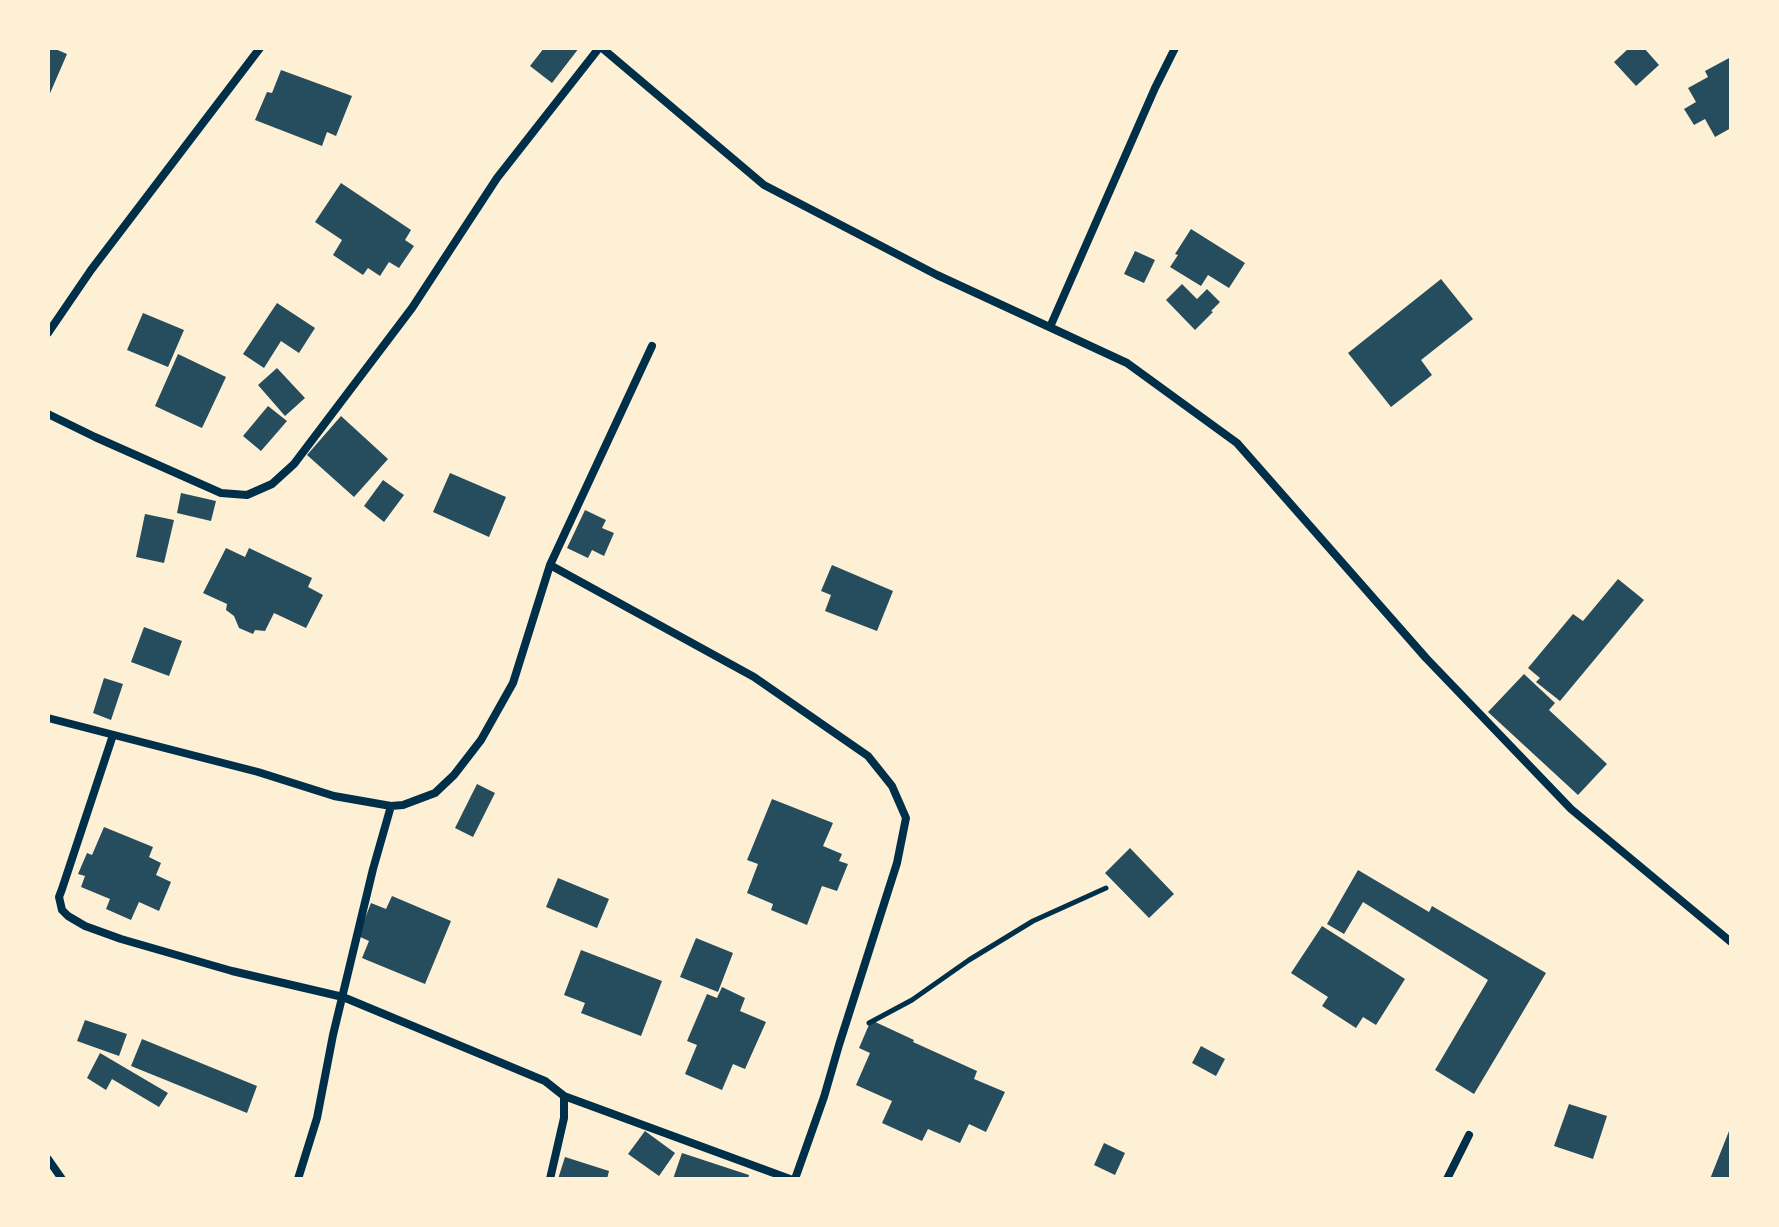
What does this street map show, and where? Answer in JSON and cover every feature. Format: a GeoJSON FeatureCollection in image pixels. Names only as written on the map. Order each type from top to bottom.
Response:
{"type":"FeatureCollection","features":[{"type":"Feature","properties":{"kind":"street"},"geometry":{"type":"LineString","coordinates":[[48,333],[91,270],[260,48]]}},
{"type":"Feature","properties":{"kind":"street"},"geometry":{"type":"LineString","coordinates":[[48,414],[221,493],[247,495],[272,484],[294,464],[412,308],[497,178],[601,48],[764,185],[937,275],[1127,363],[1237,443],[1426,658],[1571,809],[1731,942]]}},
{"type":"Feature","properties":{"kind":"street"},"geometry":{"type":"LineString","coordinates":[[1050,327],[1175,48]]}},
{"type":"Feature","properties":{"kind":"street"},"geometry":{"type":"LineString","coordinates":[[48,718],[258,772],[334,796],[391,806],[417,801],[435,793],[454,775],[481,740],[513,683],[550,565],[652,346]]}},
{"type":"Feature","properties":{"kind":"street"},"geometry":{"type":"LineString","coordinates":[[113,735],[59,897],[62,910],[68,916],[85,926],[121,939],[232,971],[343,997],[521,1070],[545,1081],[564,1096],[792,1179],[824,1097],[897,863],[906,818],[892,786],[868,756],[754,677],[550,565]]}},
{"type":"Feature","properties":{"kind":"street"},"geometry":{"type":"LineString","coordinates":[[298,1179],[317,1118],[373,869],[391,806]]}},
{"type":"Feature","properties":{"kind":"street"},"geometry":{"type":"LineString","coordinates":[[550,1179],[564,1118],[564,1096]]}},
{"type":"Feature","properties":{"kind":"street"},"geometry":{"type":"LineString","coordinates":[[1447,1179],[1469,1135]]}},
{"type":"Feature","properties":{"kind":"street"},"geometry":{"type":"LineString","coordinates":[[48,1159],[62,1179]]}},
{"type":"Feature","properties":{"kind":"path"},"geometry":{"type":"LineString","coordinates":[[839,1045],[877,1017],[912,1000],[1033,921],[1106,888]]}},
{"type":"Feature","properties":{"kind":"building"},"geometry":{"type":"Polygon","coordinates":[[[48,48],[67,54],[48,98],[48,48]]]}},
{"type":"Feature","properties":{"kind":"building"},"geometry":{"type":"Polygon","coordinates":[[[544,48],[579,48],[552,83],[530,66],[544,48]]]}},
{"type":"Feature","properties":{"kind":"building"},"geometry":{"type":"Polygon","coordinates":[[[1629,48],[1644,48],[1659,65],[1636,86],[1614,62],[1629,48]]]}},
{"type":"Feature","properties":{"kind":"building"},"geometry":{"type":"Polygon","coordinates":[[[1731,57],[1731,128],[1715,137],[1705,119],[1694,125],[1684,109],[1696,102],[1688,88],[1708,77],[1705,71],[1731,57]]]}},
{"type":"Feature","properties":{"kind":"building"},"geometry":{"type":"Polygon","coordinates":[[[281,70],[352,96],[336,136],[327,132],[322,146],[255,120],[267,92],[272,93],[281,70]]]}},
{"type":"Feature","properties":{"kind":"building"},"geometry":{"type":"Polygon","coordinates":[[[341,183],[411,230],[405,240],[414,246],[399,268],[389,262],[380,276],[368,268],[363,275],[333,255],[342,240],[315,222],[341,183]]]}},
{"type":"Feature","properties":{"kind":"building"},"geometry":{"type":"Polygon","coordinates":[[[1191,229],[1245,263],[1229,288],[1208,275],[1201,286],[1170,267],[1191,229]]]}},
{"type":"Feature","properties":{"kind":"building"},"geometry":{"type":"Polygon","coordinates":[[[1135,251],[1155,260],[1144,283],[1124,274],[1135,251]]]}},
{"type":"Feature","properties":{"kind":"building"},"geometry":{"type":"Polygon","coordinates":[[[1441,279],[1473,319],[1421,360],[1432,375],[1391,407],[1348,353],[1441,279]]]}},
{"type":"Feature","properties":{"kind":"building"},"geometry":{"type":"Polygon","coordinates":[[[1182,284],[1197,299],[1207,289],[1220,302],[1195,330],[1166,300],[1182,284]]]}},
{"type":"Feature","properties":{"kind":"building"},"geometry":{"type":"Polygon","coordinates":[[[277,303],[315,328],[299,353],[281,341],[264,368],[243,354],[277,303]]]}},
{"type":"Feature","properties":{"kind":"building"},"geometry":{"type":"Polygon","coordinates":[[[143,313],[184,330],[168,367],[127,350],[143,313]]]}},
{"type":"Feature","properties":{"kind":"building"},"geometry":{"type":"Polygon","coordinates":[[[178,354],[226,377],[202,428],[155,406],[178,354]]]}},
{"type":"Feature","properties":{"kind":"building"},"geometry":{"type":"Polygon","coordinates":[[[277,368],[305,398],[285,416],[258,385],[277,368]]]}},
{"type":"Feature","properties":{"kind":"building"},"geometry":{"type":"Polygon","coordinates":[[[268,406],[287,421],[261,451],[243,436],[268,406]]]}},
{"type":"Feature","properties":{"kind":"building"},"geometry":{"type":"Polygon","coordinates":[[[341,416],[388,459],[354,497],[307,455],[341,416]]]}},
{"type":"Feature","properties":{"kind":"building"},"geometry":{"type":"Polygon","coordinates":[[[450,473],[506,497],[489,537],[433,512],[450,473]]]}},
{"type":"Feature","properties":{"kind":"building"},"geometry":{"type":"Polygon","coordinates":[[[383,480],[404,495],[384,522],[364,506],[383,480]]]}},
{"type":"Feature","properties":{"kind":"building"},"geometry":{"type":"Polygon","coordinates":[[[181,493],[216,501],[211,521],[177,513],[181,493]]]}},
{"type":"Feature","properties":{"kind":"building"},"geometry":{"type":"Polygon","coordinates":[[[585,510],[606,520],[602,528],[614,533],[604,556],[592,550],[588,558],[567,548],[585,510]]]}},
{"type":"Feature","properties":{"kind":"building"},"geometry":{"type":"Polygon","coordinates":[[[145,514],[174,520],[164,563],[136,557],[145,514]]]}},
{"type":"Feature","properties":{"kind":"building"},"geometry":{"type":"Polygon","coordinates":[[[226,548],[245,557],[249,548],[312,578],[308,587],[323,595],[306,628],[274,613],[265,631],[255,630],[253,634],[239,628],[234,616],[226,610],[227,604],[203,593],[226,548]]]}},
{"type":"Feature","properties":{"kind":"building"},"geometry":{"type":"Polygon","coordinates":[[[832,565],[893,591],[877,631],[825,611],[831,595],[821,591],[832,565]]]}},
{"type":"Feature","properties":{"kind":"building"},"geometry":{"type":"Polygon","coordinates":[[[1618,579],[1644,600],[1560,701],[1536,682],[1540,678],[1528,668],[1573,614],[1583,621],[1618,579]]]}},
{"type":"Feature","properties":{"kind":"building"},"geometry":{"type":"Polygon","coordinates":[[[144,627],[182,641],[169,676],[131,662],[144,627]]]}},
{"type":"Feature","properties":{"kind":"building"},"geometry":{"type":"Polygon","coordinates":[[[1524,674],[1555,703],[1549,710],[1607,764],[1578,795],[1488,712],[1524,674]]]}},
{"type":"Feature","properties":{"kind":"building"},"geometry":{"type":"Polygon","coordinates":[[[104,678],[123,684],[111,720],[93,713],[104,678]]]}},
{"type":"Feature","properties":{"kind":"building"},"geometry":{"type":"Polygon","coordinates":[[[477,784],[495,793],[473,837],[455,828],[477,784]]]}},
{"type":"Feature","properties":{"kind":"building"},"geometry":{"type":"Polygon","coordinates":[[[772,799],[833,823],[823,846],[842,854],[839,861],[848,864],[837,891],[822,886],[807,925],[771,910],[773,904],[747,893],[758,864],[747,860],[772,799]]]}},
{"type":"Feature","properties":{"kind":"building"},"geometry":{"type":"Polygon","coordinates":[[[104,827],[153,847],[149,857],[161,863],[156,875],[171,882],[159,911],[139,902],[131,920],[106,909],[110,899],[81,887],[85,876],[78,874],[87,853],[92,855],[104,827]]]}},
{"type":"Feature","properties":{"kind":"building"},"geometry":{"type":"Polygon","coordinates":[[[1130,848],[1174,894],[1149,918],[1105,873],[1130,848]]]}},
{"type":"Feature","properties":{"kind":"building"},"geometry":{"type":"Polygon","coordinates":[[[1358,870],[1429,912],[1432,906],[1546,973],[1474,1094],[1435,1070],[1488,980],[1363,902],[1344,934],[1327,924],[1358,870]]]}},
{"type":"Feature","properties":{"kind":"building"},"geometry":{"type":"Polygon","coordinates":[[[558,878],[609,899],[597,928],[546,907],[558,878]]]}},
{"type":"Feature","properties":{"kind":"building"},"geometry":{"type":"Polygon","coordinates":[[[392,896],[451,921],[425,984],[362,958],[369,941],[358,936],[371,903],[386,909],[392,896]]]}},
{"type":"Feature","properties":{"kind":"building"},"geometry":{"type":"Polygon","coordinates":[[[1322,926],[1405,979],[1376,1025],[1363,1017],[1356,1028],[1322,1006],[1328,997],[1291,973],[1322,926]]]}},
{"type":"Feature","properties":{"kind":"building"},"geometry":{"type":"Polygon","coordinates":[[[696,938],[733,953],[718,992],[680,977],[696,938]]]}},
{"type":"Feature","properties":{"kind":"building"},"geometry":{"type":"Polygon","coordinates":[[[581,950],[662,981],[641,1036],[581,1013],[585,1003],[564,995],[581,950]]]}},
{"type":"Feature","properties":{"kind":"building"},"geometry":{"type":"Polygon","coordinates":[[[722,987],[745,998],[740,1011],[766,1022],[745,1069],[733,1064],[722,1090],[685,1074],[697,1045],[687,1041],[707,994],[717,998],[722,987]]]}},
{"type":"Feature","properties":{"kind":"building"},"geometry":{"type":"Polygon","coordinates":[[[85,1020],[127,1034],[119,1056],[77,1041],[85,1020]]]}},
{"type":"Feature","properties":{"kind":"building"},"geometry":{"type":"Polygon","coordinates":[[[871,1020],[977,1071],[974,1079],[1005,1092],[986,1132],[969,1124],[960,1143],[928,1129],[922,1141],[882,1123],[892,1101],[856,1085],[870,1053],[859,1048],[871,1020]]]}},
{"type":"Feature","properties":{"kind":"building"},"geometry":{"type":"Polygon","coordinates":[[[142,1039],[257,1086],[247,1113],[131,1066],[142,1039]]]}},
{"type":"Feature","properties":{"kind":"building"},"geometry":{"type":"Polygon","coordinates":[[[1201,1046],[1225,1059],[1216,1076],[1192,1063],[1201,1046]]]}},
{"type":"Feature","properties":{"kind":"building"},"geometry":{"type":"Polygon","coordinates":[[[100,1053],[168,1093],[159,1107],[112,1079],[106,1090],[87,1078],[100,1053]]]}},
{"type":"Feature","properties":{"kind":"building"},"geometry":{"type":"Polygon","coordinates":[[[1569,1104],[1607,1116],[1593,1159],[1554,1146],[1569,1104]]]}},
{"type":"Feature","properties":{"kind":"building"},"geometry":{"type":"Polygon","coordinates":[[[1731,1126],[1731,1179],[1710,1179],[1731,1126]]]}},
{"type":"Feature","properties":{"kind":"building"},"geometry":{"type":"Polygon","coordinates":[[[645,1131],[675,1153],[659,1176],[628,1154],[645,1131]]]}},
{"type":"Feature","properties":{"kind":"building"},"geometry":{"type":"Polygon","coordinates":[[[1104,1143],[1125,1153],[1115,1175],[1094,1165],[1104,1143]]]}},
{"type":"Feature","properties":{"kind":"building"},"geometry":{"type":"Polygon","coordinates":[[[682,1153],[749,1175],[748,1179],[673,1179],[682,1153]]]}},
{"type":"Feature","properties":{"kind":"building"},"geometry":{"type":"Polygon","coordinates":[[[565,1157],[609,1171],[607,1179],[558,1179],[565,1157]]]}}]}
